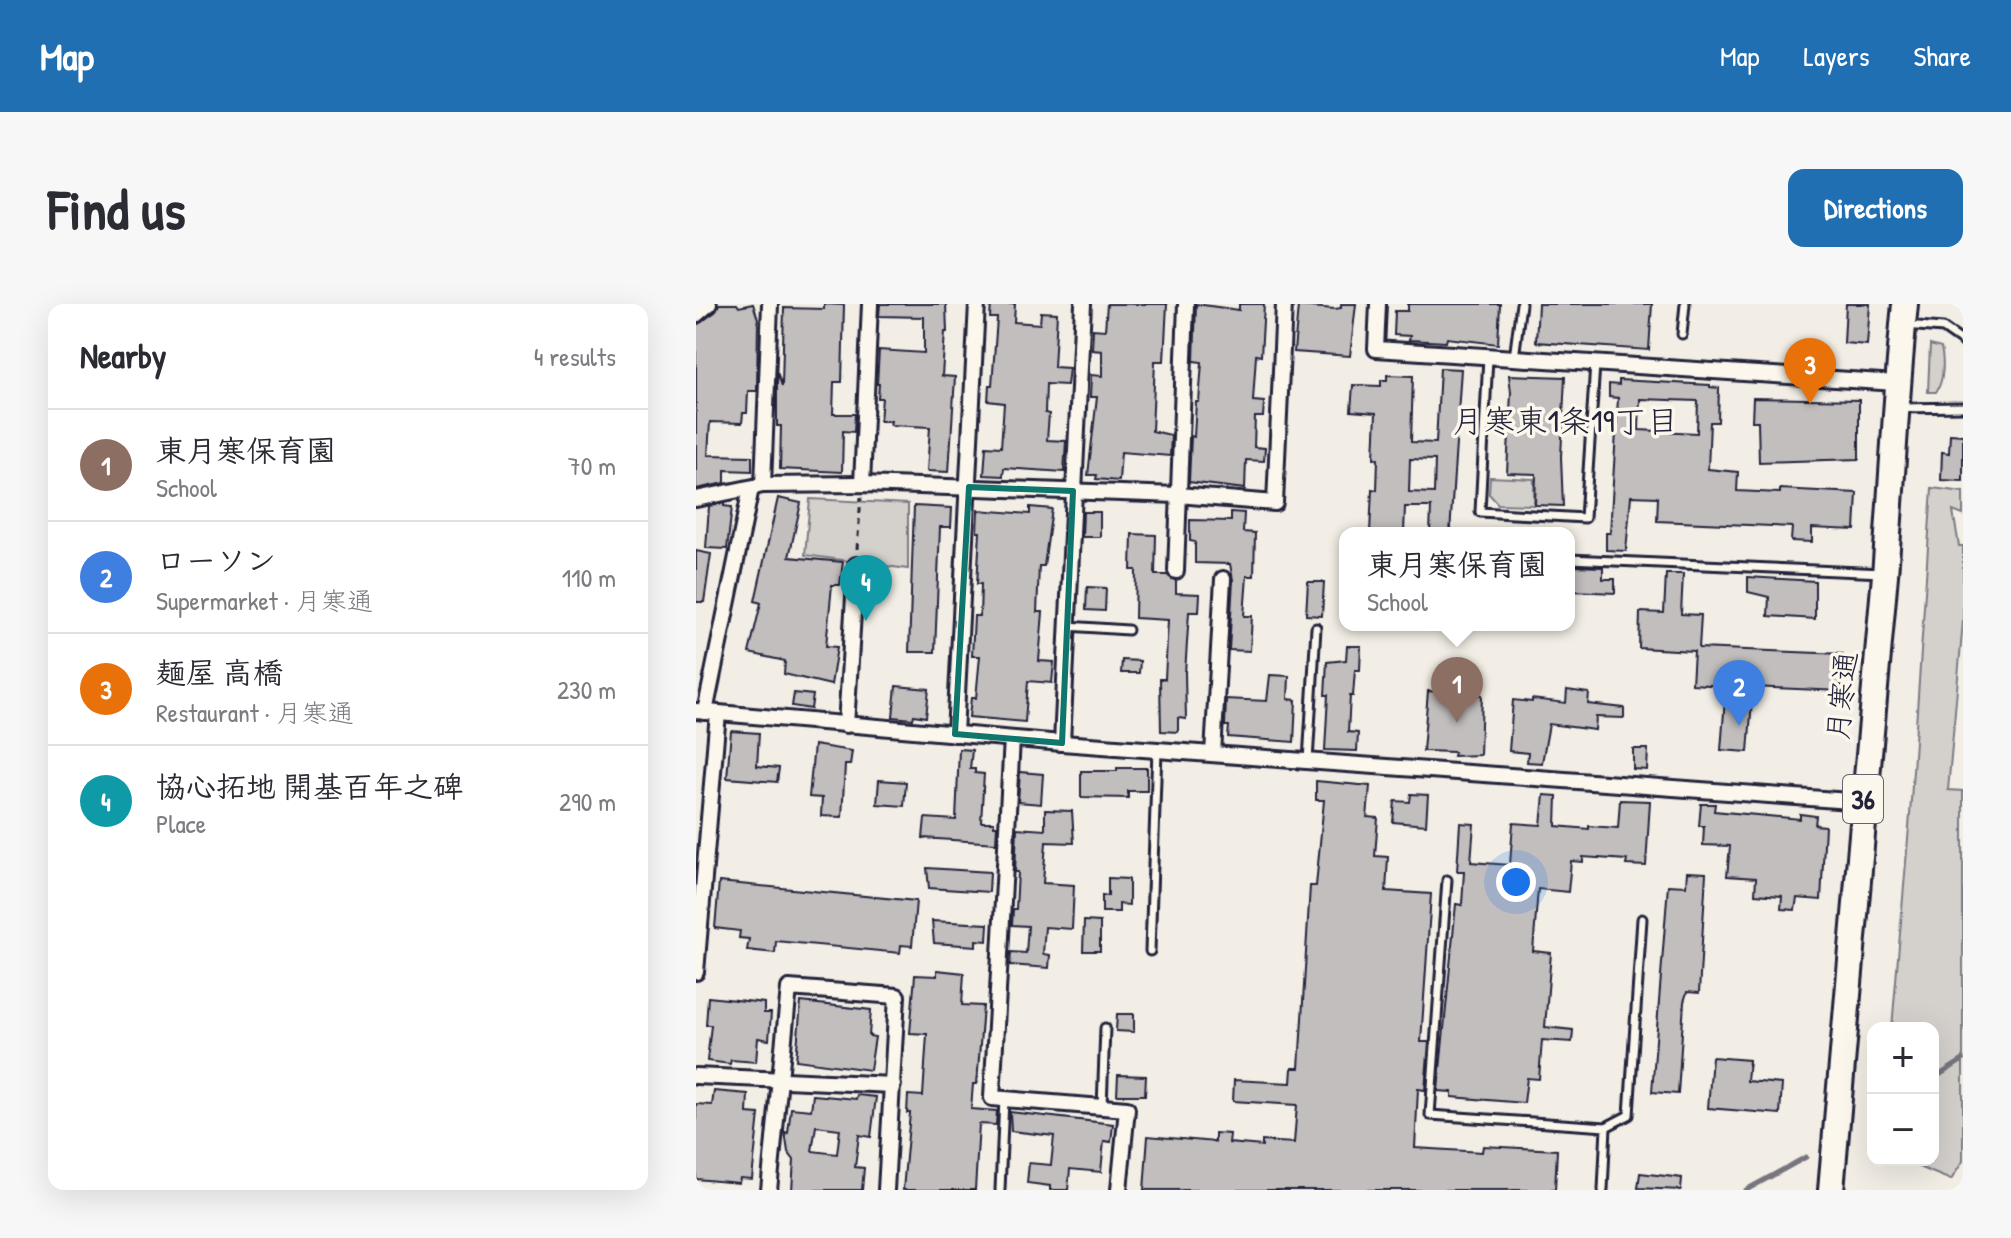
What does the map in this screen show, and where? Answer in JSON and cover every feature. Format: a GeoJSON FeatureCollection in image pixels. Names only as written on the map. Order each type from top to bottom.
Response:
{"type":"FeatureCollection","features":[{"type":"Feature","properties":{"kind":"highway","name":"月寒通"},"geometry":{"type":"LineString","coordinates":[[1831,1190],[1885,573],[1904,314]]}},
{"type":"Feature","properties":{"kind":"street"},"geometry":{"type":"LineString","coordinates":[[696,315],[709,304]]}},
{"type":"Feature","properties":{"kind":"street"},"geometry":{"type":"LineString","coordinates":[[696,972],[706,712],[757,486],[770,304]]}},
{"type":"Feature","properties":{"kind":"street"},"geometry":{"type":"LineString","coordinates":[[862,484],[870,304]]}},
{"type":"Feature","properties":{"kind":"street"},"geometry":{"type":"LineString","coordinates":[[955,734],[977,304]]}},
{"type":"Feature","properties":{"kind":"street"},"geometry":{"type":"LineString","coordinates":[[1062,743],[1083,304]]}},
{"type":"Feature","properties":{"kind":"street"},"geometry":{"type":"LineString","coordinates":[[1176,571],[1186,304]]}},
{"type":"Feature","properties":{"kind":"street"},"geometry":{"type":"LineString","coordinates":[[696,499],[757,486],[862,484],[1178,495],[1275,503],[1284,304]]}},
{"type":"Feature","properties":{"kind":"street"},"geometry":{"type":"LineString","coordinates":[[1378,304],[1376,349],[1897,383]]}},
{"type":"Feature","properties":{"kind":"street"},"geometry":{"type":"LineString","coordinates":[[846,725],[856,565]]}},
{"type":"Feature","properties":{"kind":"street"},"geometry":{"type":"LineString","coordinates":[[1213,754],[1223,579]]}},
{"type":"Feature","properties":{"kind":"street"},"geometry":{"type":"LineString","coordinates":[[706,712],[1062,743],[1863,802]]}},
{"type":"Feature","properties":{"kind":"street"},"geometry":{"type":"LineString","coordinates":[[1012,739],[992,1098],[1127,1109],[1119,1190]]}},
{"type":"Feature","properties":{"kind":"street"},"geometry":{"type":"LineString","coordinates":[[769,1190],[789,988],[897,996],[886,1190]]}},
{"type":"Feature","properties":{"kind":"street"},"geometry":{"type":"LineString","coordinates":[[696,1076],[893,1085]]}},
{"type":"Feature","properties":{"kind":"lane"},"geometry":{"type":"LineString","coordinates":[[1514,358],[1521,304]]}},
{"type":"Feature","properties":{"kind":"lane"},"geometry":{"type":"LineString","coordinates":[[1682,334],[1685,304]]}},
{"type":"Feature","properties":{"kind":"lane"},"geometry":{"type":"LineString","coordinates":[[1904,314],[1943,328],[1963,342]]}},
{"type":"Feature","properties":{"kind":"lane"},"geometry":{"type":"LineString","coordinates":[[1488,357],[1480,512],[1585,518],[1595,364]]}},
{"type":"Feature","properties":{"kind":"lane"},"geometry":{"type":"LineString","coordinates":[[1895,407],[1963,407]]}},
{"type":"Feature","properties":{"kind":"lane"},"geometry":{"type":"LineString","coordinates":[[1575,559],[1885,573]]}},
{"type":"Feature","properties":{"kind":"lane"},"geometry":{"type":"LineString","coordinates":[[1067,626],[1128,630]]}},
{"type":"Feature","properties":{"kind":"lane"},"geometry":{"type":"LineString","coordinates":[[1308,761],[1316,628]]}},
{"type":"Feature","properties":{"kind":"lane"},"geometry":{"type":"LineString","coordinates":[[1150,951],[1157,750]]}},
{"type":"Feature","properties":{"kind":"lane"},"geometry":{"type":"LineString","coordinates":[[1447,880],[1430,1115],[1606,1127],[1629,1115],[1642,919]]}},
{"type":"Feature","properties":{"kind":"lane"},"geometry":{"type":"LineString","coordinates":[[1102,1107],[1105,1028]]}},
{"type":"Feature","properties":{"kind":"lane"},"geometry":{"type":"LineString","coordinates":[[1000,1190],[1004,1099]]}},
{"type":"Feature","properties":{"kind":"lane"},"geometry":{"type":"LineString","coordinates":[[1603,1190],[1606,1127]]}},
{"type":"Feature","properties":{"kind":"path"},"geometry":{"type":"LineString","coordinates":[[856,565],[862,484]]}},
{"type":"Feature","properties":{"kind":"highlighted area"},"geometry":{"type":"Polygon","coordinates":[[[969,487],[1073,491],[1062,743],[955,734],[969,487]]]}},
{"type":"Feature","properties":{"kind":"shaded area"},"geometry":{"type":"Polygon","coordinates":[[[1930,345],[1941,348],[1942,353],[1942,377],[1936,392],[1928,392],[1930,345]]]}},
{"type":"Feature","properties":{"kind":"shaded area"},"geometry":{"type":"Polygon","coordinates":[[[1490,477],[1534,479],[1534,505],[1498,504],[1489,494],[1490,477]]]}},
{"type":"Feature","properties":{"kind":"shaded area"},"geometry":{"type":"Polygon","coordinates":[[[1932,488],[1963,492],[1963,515],[1953,511],[1959,546],[1963,546],[1963,621],[1948,790],[1963,791],[1963,1161],[1951,1180],[1917,1166],[1939,1166],[1939,1022],[1893,1022],[1932,488]]]}},
{"type":"Feature","properties":{"kind":"shaded area"},"geometry":{"type":"Polygon","coordinates":[[[810,499],[908,504],[908,569],[805,555],[810,499]]]}},
{"type":"Feature","properties":{"kind":"building"},"geometry":{"type":"Polygon","coordinates":[[[719,304],[737,304],[739,307],[753,304],[758,319],[757,391],[748,391],[747,413],[743,413],[742,423],[710,422],[708,455],[752,456],[752,471],[725,470],[725,483],[696,489],[696,325],[715,312],[719,304]]]}},
{"type":"Feature","properties":{"kind":"building"},"geometry":{"type":"Polygon","coordinates":[[[824,304],[844,305],[842,382],[834,382],[833,414],[855,414],[854,432],[843,431],[842,472],[780,469],[777,372],[782,386],[784,308],[824,309],[824,304]]]}},
{"type":"Feature","properties":{"kind":"building"},"geometry":{"type":"Polygon","coordinates":[[[880,304],[946,304],[947,332],[942,376],[955,377],[949,472],[927,471],[930,427],[890,425],[891,421],[880,421],[882,398],[878,398],[877,384],[879,350],[924,353],[924,317],[879,316],[880,304]]]}},
{"type":"Feature","properties":{"kind":"building"},"geometry":{"type":"Polygon","coordinates":[[[991,304],[1015,304],[1014,322],[1040,324],[1041,312],[1057,313],[1054,367],[1069,368],[1067,385],[1046,384],[1045,413],[1049,414],[1047,440],[1066,441],[1064,472],[1004,468],[1003,476],[984,475],[986,446],[1001,447],[1004,403],[988,401],[997,318],[990,318],[991,304]]]}},
{"type":"Feature","properties":{"kind":"building"},"geometry":{"type":"Polygon","coordinates":[[[1107,304],[1167,304],[1164,361],[1155,361],[1152,431],[1171,435],[1170,456],[1121,452],[1119,481],[1096,479],[1097,475],[1088,475],[1097,397],[1090,397],[1091,375],[1102,376],[1102,351],[1092,350],[1093,329],[1105,330],[1107,304]]]}},
{"type":"Feature","properties":{"kind":"building"},"geometry":{"type":"Polygon","coordinates":[[[1196,304],[1239,310],[1239,304],[1264,304],[1261,356],[1256,355],[1253,401],[1264,402],[1263,417],[1255,417],[1254,447],[1265,448],[1264,461],[1246,460],[1245,489],[1189,482],[1191,436],[1194,437],[1202,362],[1194,361],[1196,304]]]}},
{"type":"Feature","properties":{"kind":"building"},"geometry":{"type":"Polygon","coordinates":[[[1341,304],[1356,304],[1350,356],[1294,352],[1298,306],[1335,309],[1341,308],[1341,304]]]}},
{"type":"Feature","properties":{"kind":"building"},"geometry":{"type":"Polygon","coordinates":[[[1408,304],[1500,304],[1498,344],[1447,338],[1446,342],[1409,340],[1410,336],[1394,335],[1395,311],[1408,311],[1408,304]]]}},
{"type":"Feature","properties":{"kind":"building"},"geometry":{"type":"Polygon","coordinates":[[[1538,304],[1652,304],[1649,350],[1536,342],[1538,304]]]}},
{"type":"Feature","properties":{"kind":"building"},"geometry":{"type":"Polygon","coordinates":[[[1846,304],[1870,304],[1867,345],[1844,343],[1846,304]]]}},
{"type":"Feature","properties":{"kind":"building"},"geometry":{"type":"Polygon","coordinates":[[[1440,368],[1461,369],[1450,527],[1430,527],[1431,507],[1405,507],[1404,527],[1370,527],[1372,489],[1377,490],[1378,459],[1374,458],[1376,413],[1351,411],[1353,385],[1381,386],[1381,380],[1387,380],[1387,375],[1413,376],[1411,442],[1436,443],[1440,368]],[[1410,459],[1409,492],[1434,493],[1435,460],[1410,459]]]}},
{"type":"Feature","properties":{"kind":"building"},"geometry":{"type":"Polygon","coordinates":[[[1509,375],[1565,377],[1561,457],[1563,506],[1535,505],[1536,474],[1507,473],[1509,375]]]}},
{"type":"Feature","properties":{"kind":"building"},"geometry":{"type":"Polygon","coordinates":[[[1619,380],[1719,388],[1718,422],[1710,422],[1708,469],[1738,472],[1737,491],[1780,493],[1780,489],[1857,493],[1855,530],[1812,528],[1812,542],[1791,541],[1792,527],[1657,521],[1658,497],[1631,496],[1626,551],[1606,550],[1606,533],[1610,533],[1618,398],[1609,397],[1609,384],[1619,385],[1619,380]],[[1640,399],[1639,430],[1697,433],[1698,401],[1640,399]]]}},
{"type":"Feature","properties":{"kind":"building"},"geometry":{"type":"Polygon","coordinates":[[[1753,398],[1859,400],[1859,459],[1759,462],[1758,421],[1752,421],[1753,398]]]}},
{"type":"Feature","properties":{"kind":"building"},"geometry":{"type":"Polygon","coordinates":[[[1950,434],[1963,435],[1963,481],[1941,480],[1942,452],[1949,453],[1950,434]]]}},
{"type":"Feature","properties":{"kind":"building"},"geometry":{"type":"Polygon","coordinates":[[[778,498],[801,503],[789,557],[843,562],[840,585],[832,585],[826,646],[837,647],[831,685],[784,674],[785,661],[749,653],[761,603],[755,601],[778,498]]]}},
{"type":"Feature","properties":{"kind":"building"},"geometry":{"type":"Polygon","coordinates":[[[724,503],[724,506],[732,507],[727,549],[706,548],[709,506],[724,503]]]}},
{"type":"Feature","properties":{"kind":"building"},"geometry":{"type":"Polygon","coordinates":[[[914,506],[952,508],[951,527],[940,527],[935,652],[909,652],[914,506]]]}},
{"type":"Feature","properties":{"kind":"building"},"geometry":{"type":"Polygon","coordinates":[[[1030,507],[1052,509],[1044,566],[1039,566],[1037,612],[1043,612],[1039,661],[1054,662],[1052,683],[1028,681],[1025,722],[969,717],[971,698],[976,698],[980,656],[972,656],[974,616],[980,616],[978,510],[1030,514],[1030,507]]]}},
{"type":"Feature","properties":{"kind":"building"},"geometry":{"type":"Polygon","coordinates":[[[1083,512],[1100,512],[1100,537],[1082,537],[1083,512]]]}},
{"type":"Feature","properties":{"kind":"building"},"geometry":{"type":"Polygon","coordinates":[[[1231,512],[1244,513],[1243,532],[1255,533],[1254,576],[1247,576],[1244,616],[1252,616],[1250,651],[1229,650],[1233,580],[1230,564],[1195,563],[1195,542],[1190,541],[1190,520],[1231,521],[1231,512]]]}},
{"type":"Feature","properties":{"kind":"building"},"geometry":{"type":"Polygon","coordinates":[[[1132,534],[1156,535],[1155,575],[1167,575],[1176,581],[1176,593],[1200,594],[1199,612],[1189,612],[1186,719],[1178,718],[1178,732],[1161,731],[1160,679],[1165,679],[1168,620],[1135,618],[1136,570],[1131,570],[1132,534]]]}},
{"type":"Feature","properties":{"kind":"building"},"geometry":{"type":"Polygon","coordinates":[[[696,551],[711,554],[704,602],[696,602],[696,551]]]}},
{"type":"Feature","properties":{"kind":"building"},"geometry":{"type":"Polygon","coordinates":[[[1575,566],[1603,567],[1603,579],[1615,579],[1615,593],[1575,591],[1575,566]]]}},
{"type":"Feature","properties":{"kind":"building"},"geometry":{"type":"Polygon","coordinates":[[[1666,574],[1683,574],[1681,614],[1701,615],[1699,648],[1843,654],[1841,691],[1753,687],[1748,752],[1721,750],[1726,686],[1692,684],[1694,651],[1639,648],[1640,612],[1664,613],[1666,574]]]}},
{"type":"Feature","properties":{"kind":"building"},"geometry":{"type":"Polygon","coordinates":[[[1748,577],[1815,581],[1815,619],[1768,616],[1769,597],[1748,592],[1748,577]]]}},
{"type":"Feature","properties":{"kind":"building"},"geometry":{"type":"Polygon","coordinates":[[[1308,582],[1324,582],[1322,616],[1306,615],[1308,582]]]}},
{"type":"Feature","properties":{"kind":"building"},"geometry":{"type":"Polygon","coordinates":[[[1087,587],[1106,588],[1105,611],[1086,610],[1087,587]]]}},
{"type":"Feature","properties":{"kind":"building"},"geometry":{"type":"Polygon","coordinates":[[[1347,646],[1361,646],[1360,670],[1355,670],[1353,696],[1350,696],[1348,732],[1358,733],[1357,751],[1325,750],[1327,662],[1346,660],[1347,646]]]}},
{"type":"Feature","properties":{"kind":"building"},"geometry":{"type":"Polygon","coordinates":[[[1122,660],[1140,661],[1139,673],[1121,673],[1122,660]]]}},
{"type":"Feature","properties":{"kind":"building"},"geometry":{"type":"Polygon","coordinates":[[[1270,675],[1289,676],[1288,699],[1296,700],[1294,742],[1228,737],[1229,726],[1225,726],[1226,699],[1267,701],[1270,675]]]}},
{"type":"Feature","properties":{"kind":"building"},"geometry":{"type":"Polygon","coordinates":[[[896,686],[929,689],[926,717],[893,717],[896,686]]]}},
{"type":"Feature","properties":{"kind":"building"},"geometry":{"type":"Polygon","coordinates":[[[1567,690],[1589,693],[1588,704],[1624,708],[1624,718],[1596,717],[1595,730],[1549,724],[1542,763],[1527,762],[1528,753],[1509,751],[1513,700],[1566,703],[1567,690]]]}},
{"type":"Feature","properties":{"kind":"building"},"geometry":{"type":"Polygon","coordinates":[[[1428,691],[1482,695],[1480,755],[1453,756],[1454,752],[1423,751],[1428,691]]]}},
{"type":"Feature","properties":{"kind":"building"},"geometry":{"type":"Polygon","coordinates":[[[794,693],[813,695],[811,709],[792,706],[794,693]]]}},
{"type":"Feature","properties":{"kind":"building"},"geometry":{"type":"Polygon","coordinates":[[[731,731],[759,733],[757,766],[779,768],[777,782],[727,778],[731,731]]]}},
{"type":"Feature","properties":{"kind":"building"},"geometry":{"type":"Polygon","coordinates":[[[814,745],[852,751],[850,765],[845,765],[842,817],[821,816],[822,798],[809,797],[814,745]]]}},
{"type":"Feature","properties":{"kind":"building"},"geometry":{"type":"Polygon","coordinates":[[[959,749],[972,750],[970,769],[984,774],[981,822],[994,822],[997,826],[996,843],[923,838],[925,818],[956,820],[959,749]]]}},
{"type":"Feature","properties":{"kind":"building"},"geometry":{"type":"Polygon","coordinates":[[[1633,749],[1648,749],[1647,770],[1633,769],[1633,749]]]}},
{"type":"Feature","properties":{"kind":"building"},"geometry":{"type":"Polygon","coordinates":[[[1117,768],[1147,768],[1147,791],[1128,791],[1128,798],[1081,797],[1081,771],[1117,771],[1117,768]]]}},
{"type":"Feature","properties":{"kind":"building"},"geometry":{"type":"Polygon","coordinates":[[[1020,772],[1043,774],[1041,804],[1018,802],[1020,772]]]}},
{"type":"Feature","properties":{"kind":"building"},"geometry":{"type":"Polygon","coordinates":[[[879,780],[906,782],[904,806],[877,804],[879,780]]]}},
{"type":"Feature","properties":{"kind":"building"},"geometry":{"type":"Polygon","coordinates":[[[1316,781],[1370,786],[1367,817],[1378,818],[1375,856],[1388,857],[1386,891],[1431,894],[1421,1042],[1429,1042],[1425,1090],[1418,1089],[1415,1148],[1482,1152],[1483,1146],[1557,1150],[1555,1190],[1144,1190],[1148,1136],[1215,1142],[1215,1133],[1230,1134],[1229,1143],[1262,1146],[1262,1141],[1294,1143],[1297,1105],[1233,1101],[1234,1080],[1291,1083],[1292,1068],[1299,1068],[1310,886],[1316,886],[1324,800],[1316,800],[1316,781]]]}},
{"type":"Feature","properties":{"kind":"building"},"geometry":{"type":"Polygon","coordinates":[[[1411,794],[1428,795],[1426,825],[1393,822],[1395,801],[1410,802],[1411,794]]]}},
{"type":"Feature","properties":{"kind":"building"},"geometry":{"type":"Polygon","coordinates":[[[1544,795],[1557,796],[1556,826],[1589,829],[1589,826],[1618,828],[1620,800],[1650,801],[1646,866],[1626,865],[1627,860],[1583,857],[1583,862],[1571,861],[1568,892],[1538,889],[1533,951],[1551,953],[1545,1027],[1573,1030],[1572,1042],[1542,1040],[1539,1079],[1527,1078],[1524,1103],[1452,1097],[1452,1092],[1438,1091],[1456,904],[1462,905],[1464,871],[1457,871],[1460,823],[1474,824],[1471,862],[1510,865],[1513,823],[1541,825],[1544,795]]]}},
{"type":"Feature","properties":{"kind":"building"},"geometry":{"type":"Polygon","coordinates":[[[1701,804],[1715,804],[1714,811],[1800,819],[1800,814],[1816,816],[1815,825],[1825,826],[1821,900],[1797,898],[1795,910],[1781,909],[1782,896],[1755,894],[1756,878],[1727,876],[1730,846],[1703,845],[1704,826],[1699,826],[1701,804]]]}},
{"type":"Feature","properties":{"kind":"building"},"geometry":{"type":"Polygon","coordinates":[[[1045,810],[1072,811],[1074,843],[1046,842],[1043,883],[1074,885],[1072,929],[1045,927],[1043,954],[1050,955],[1049,968],[1010,965],[1011,952],[1026,953],[1028,926],[1012,925],[1018,872],[1015,872],[1017,828],[1045,830],[1045,810]]]}},
{"type":"Feature","properties":{"kind":"building"},"geometry":{"type":"Polygon","coordinates":[[[927,868],[990,872],[989,892],[929,888],[927,868]]]}},
{"type":"Feature","properties":{"kind":"building"},"geometry":{"type":"Polygon","coordinates":[[[1687,872],[1706,873],[1699,993],[1687,992],[1684,1002],[1678,1094],[1652,1092],[1668,885],[1686,886],[1687,872]]]}},
{"type":"Feature","properties":{"kind":"building"},"geometry":{"type":"Polygon","coordinates":[[[1108,878],[1129,879],[1129,905],[1119,904],[1119,912],[1102,912],[1102,895],[1108,896],[1108,878]]]}},
{"type":"Feature","properties":{"kind":"building"},"geometry":{"type":"Polygon","coordinates":[[[719,882],[916,901],[912,946],[901,945],[900,953],[776,941],[775,953],[747,950],[749,939],[739,938],[740,931],[715,928],[719,882]]]}},
{"type":"Feature","properties":{"kind":"building"},"geometry":{"type":"Polygon","coordinates":[[[932,921],[988,924],[987,941],[976,940],[976,946],[934,943],[932,921]]]}},
{"type":"Feature","properties":{"kind":"building"},"geometry":{"type":"Polygon","coordinates":[[[1084,921],[1100,922],[1100,951],[1083,951],[1084,921]]]}},
{"type":"Feature","properties":{"kind":"building"},"geometry":{"type":"Polygon","coordinates":[[[937,970],[964,973],[962,1005],[983,1006],[977,1084],[973,1084],[971,1109],[997,1111],[996,1125],[979,1124],[975,1190],[903,1190],[910,1113],[907,1113],[908,1095],[923,1096],[927,1034],[910,1033],[915,975],[937,976],[937,970]]]}},
{"type":"Feature","properties":{"kind":"building"},"geometry":{"type":"Polygon","coordinates":[[[708,997],[764,1003],[764,1013],[771,1013],[769,1040],[758,1038],[756,1062],[731,1060],[730,1064],[707,1061],[711,1025],[706,1025],[708,997]]]}},
{"type":"Feature","properties":{"kind":"building"},"geometry":{"type":"Polygon","coordinates":[[[801,1002],[871,1010],[869,1036],[875,1037],[870,1070],[796,1060],[801,1002]]]}},
{"type":"Feature","properties":{"kind":"building"},"geometry":{"type":"Polygon","coordinates":[[[1117,1014],[1134,1014],[1134,1032],[1116,1031],[1117,1014]]]}},
{"type":"Feature","properties":{"kind":"building"},"geometry":{"type":"Polygon","coordinates":[[[1712,1057],[1749,1060],[1747,1081],[1782,1084],[1780,1114],[1708,1108],[1712,1057]]]}},
{"type":"Feature","properties":{"kind":"building"},"geometry":{"type":"Polygon","coordinates":[[[1118,1075],[1146,1076],[1145,1095],[1117,1095],[1118,1075]]]}},
{"type":"Feature","properties":{"kind":"building"},"geometry":{"type":"Polygon","coordinates":[[[714,1091],[748,1094],[747,1113],[759,1114],[752,1179],[740,1178],[739,1183],[696,1179],[696,1104],[712,1105],[714,1091]]]}},
{"type":"Feature","properties":{"kind":"building"},"geometry":{"type":"Polygon","coordinates":[[[813,1095],[856,1099],[857,1095],[876,1097],[871,1137],[859,1135],[855,1167],[864,1168],[862,1190],[792,1190],[794,1160],[788,1152],[785,1132],[788,1133],[791,1108],[811,1110],[813,1095]],[[816,1126],[812,1151],[837,1154],[840,1129],[816,1126]]]}},
{"type":"Feature","properties":{"kind":"building"},"geometry":{"type":"Polygon","coordinates":[[[1010,1112],[1113,1124],[1111,1142],[1104,1141],[1101,1172],[1070,1169],[1068,1190],[1050,1190],[1050,1186],[1027,1183],[1029,1163],[1051,1165],[1054,1136],[1011,1131],[1010,1112]]]}},
{"type":"Feature","properties":{"kind":"building"},"geometry":{"type":"Polygon","coordinates":[[[1640,1173],[1682,1178],[1681,1190],[1638,1188],[1640,1173]]]}},
{"type":"Feature","properties":{"kind":"waterway"},"geometry":{"type":"LineString","coordinates":[[1939,1075],[1963,1060]]}},
{"type":"Feature","properties":{"kind":"waterway"},"geometry":{"type":"LineString","coordinates":[[1746,1190],[1806,1157]]}},
{"type":"Feature","properties":{"kind":"place","name":"麺屋 高橋"},"geometry":{"type":"Point","coordinates":[1810,404]}},
{"type":"Feature","properties":{"kind":"place","name":"協心拓地 開基百年之碑"},"geometry":{"type":"Point","coordinates":[866,621]}},
{"type":"Feature","properties":{"kind":"place","name":"東月寒保育園"},"geometry":{"type":"Point","coordinates":[1457,723]}},
{"type":"Feature","properties":{"kind":"place","name":"ローソン"},"geometry":{"type":"Point","coordinates":[1739,726]}},
{"type":"Feature","properties":{"kind":"district","name":"月寒東1条19丁目"},"geometry":{"type":"Point","coordinates":[1565,420]}}]}
